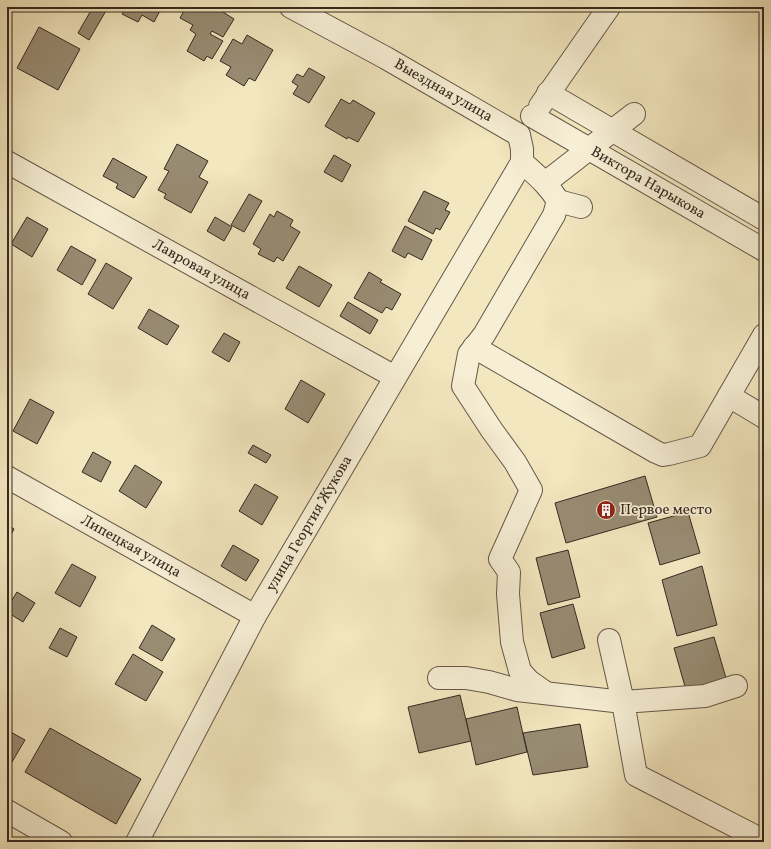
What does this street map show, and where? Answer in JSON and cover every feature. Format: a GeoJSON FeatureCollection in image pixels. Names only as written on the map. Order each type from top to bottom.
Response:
{"type":"FeatureCollection","features":[{"type":"Feature","properties":{"kind":"street","name":"Выездная улица"},"geometry":{"type":"LineString","coordinates":[[292,7],[386,58],[519,134]]}},
{"type":"Feature","properties":{"kind":"street"},"geometry":{"type":"LineString","coordinates":[[581,207],[558,200],[545,183],[522,162],[522,149],[519,134],[609,7]]}},
{"type":"Feature","properties":{"kind":"street","name":"Виктора Нарыкова"},"geometry":{"type":"LineString","coordinates":[[548,93],[764,219]]}},
{"type":"Feature","properties":{"kind":"street"},"geometry":{"type":"LineString","coordinates":[[545,183],[634,114]]}},
{"type":"Feature","properties":{"kind":"street","name":"Виктора Нарыкова"},"geometry":{"type":"LineString","coordinates":[[532,116],[764,250]]}},
{"type":"Feature","properties":{"kind":"street","name":"Лавровая улица"},"geometry":{"type":"LineString","coordinates":[[7,162],[395,377]]}},
{"type":"Feature","properties":{"kind":"street","name":"улица Георгия Жукова"},"geometry":{"type":"LineString","coordinates":[[137,842],[255,616],[522,162]]}},
{"type":"Feature","properties":{"kind":"street"},"geometry":{"type":"LineString","coordinates":[[546,693],[529,681],[520,671],[512,642],[508,594],[509,572],[500,559],[531,490],[515,462],[463,386],[469,354],[484,335],[554,215],[558,200]]}},
{"type":"Feature","properties":{"kind":"street"},"geometry":{"type":"LineString","coordinates":[[474,347],[663,455],[700,446],[764,335]]}},
{"type":"Feature","properties":{"kind":"street"},"geometry":{"type":"LineString","coordinates":[[729,396],[763,412]]}},
{"type":"Feature","properties":{"kind":"street","name":"Липецкая улица"},"geometry":{"type":"LineString","coordinates":[[7,478],[255,616]]}},
{"type":"Feature","properties":{"kind":"street"},"geometry":{"type":"LineString","coordinates":[[609,640],[623,702],[636,775],[764,841]]}},
{"type":"Feature","properties":{"kind":"street"},"geometry":{"type":"LineString","coordinates":[[439,678],[466,678],[517,690],[623,702],[705,696],[736,686]]}},
{"type":"Feature","properties":{"kind":"street"},"geometry":{"type":"LineString","coordinates":[[7,811],[62,842]]}},
{"type":"Feature","properties":{"kind":"building"},"geometry":{"type":"Polygon","coordinates":[[[93,7],[102,7],[107,9],[89,40],[78,33],[93,7]]]}},
{"type":"Feature","properties":{"kind":"building"},"geometry":{"type":"Polygon","coordinates":[[[126,7],[162,7],[154,22],[142,15],[138,22],[122,14],[126,7]]]}},
{"type":"Feature","properties":{"kind":"building"},"geometry":{"type":"Polygon","coordinates":[[[186,7],[221,7],[225,9],[223,12],[234,19],[223,37],[212,31],[210,34],[223,41],[212,59],[207,56],[204,61],[187,51],[196,34],[190,30],[193,25],[180,18],[186,7]]]}},
{"type":"Feature","properties":{"kind":"building"},"geometry":{"type":"Polygon","coordinates":[[[39,27],[80,49],[58,90],[17,68],[39,27]]]}},
{"type":"Feature","properties":{"kind":"building"},"geometry":{"type":"Polygon","coordinates":[[[247,35],[273,50],[255,81],[249,78],[244,86],[226,75],[231,67],[220,61],[233,39],[242,44],[247,35]]]}},
{"type":"Feature","properties":{"kind":"building"},"geometry":{"type":"Polygon","coordinates":[[[309,68],[325,77],[309,103],[293,94],[298,86],[292,82],[297,74],[303,77],[309,68]]]}},
{"type":"Feature","properties":{"kind":"building"},"geometry":{"type":"Polygon","coordinates":[[[341,99],[350,104],[353,100],[375,113],[358,142],[348,137],[347,139],[325,126],[341,99]]]}},
{"type":"Feature","properties":{"kind":"building"},"geometry":{"type":"Polygon","coordinates":[[[177,144],[208,161],[199,177],[208,182],[191,213],[164,198],[166,194],[158,190],[169,171],[164,169],[177,144]]]}},
{"type":"Feature","properties":{"kind":"building"},"geometry":{"type":"Polygon","coordinates":[[[334,155],[351,165],[342,182],[324,172],[334,155]]]}},
{"type":"Feature","properties":{"kind":"building"},"geometry":{"type":"Polygon","coordinates":[[[113,158],[147,177],[134,198],[116,188],[118,184],[103,176],[113,158]]]}},
{"type":"Feature","properties":{"kind":"building"},"geometry":{"type":"Polygon","coordinates":[[[424,191],[449,203],[445,210],[450,212],[440,230],[436,228],[433,234],[408,221],[424,191]]]}},
{"type":"Feature","properties":{"kind":"building"},"geometry":{"type":"Polygon","coordinates":[[[249,194],[262,201],[244,232],[231,225],[249,194]]]}},
{"type":"Feature","properties":{"kind":"building"},"geometry":{"type":"Polygon","coordinates":[[[277,211],[293,220],[290,226],[300,232],[283,261],[277,257],[274,262],[258,254],[261,249],[253,244],[270,214],[274,217],[277,211]]]}},
{"type":"Feature","properties":{"kind":"building"},"geometry":{"type":"Polygon","coordinates":[[[27,217],[48,229],[32,257],[11,244],[27,217]]]}},
{"type":"Feature","properties":{"kind":"building"},"geometry":{"type":"Polygon","coordinates":[[[215,217],[232,227],[224,241],[207,231],[215,217]]]}},
{"type":"Feature","properties":{"kind":"building"},"geometry":{"type":"Polygon","coordinates":[[[405,226],[432,240],[422,260],[408,253],[405,258],[392,251],[405,226]]]}},
{"type":"Feature","properties":{"kind":"building"},"geometry":{"type":"Polygon","coordinates":[[[71,246],[96,260],[82,285],[57,270],[71,246]]]}},
{"type":"Feature","properties":{"kind":"building"},"geometry":{"type":"Polygon","coordinates":[[[106,263],[132,278],[113,309],[88,294],[106,263]]]}},
{"type":"Feature","properties":{"kind":"building"},"geometry":{"type":"Polygon","coordinates":[[[299,266],[332,285],[319,307],[286,288],[299,266]]]}},
{"type":"Feature","properties":{"kind":"building"},"geometry":{"type":"Polygon","coordinates":[[[369,272],[382,280],[380,282],[401,294],[392,310],[386,307],[382,313],[354,298],[369,272]]]}},
{"type":"Feature","properties":{"kind":"building"},"geometry":{"type":"Polygon","coordinates":[[[348,302],[378,320],[370,334],[340,316],[348,302]]]}},
{"type":"Feature","properties":{"kind":"building"},"geometry":{"type":"Polygon","coordinates":[[[149,309],[179,326],[167,345],[138,328],[149,309]]]}},
{"type":"Feature","properties":{"kind":"building"},"geometry":{"type":"Polygon","coordinates":[[[224,333],[240,342],[229,362],[212,352],[224,333]]]}},
{"type":"Feature","properties":{"kind":"building"},"geometry":{"type":"Polygon","coordinates":[[[301,380],[325,394],[308,423],[285,409],[301,380]]]}},
{"type":"Feature","properties":{"kind":"building"},"geometry":{"type":"Polygon","coordinates":[[[30,399],[54,412],[37,444],[13,431],[30,399]]]}},
{"type":"Feature","properties":{"kind":"building"},"geometry":{"type":"Polygon","coordinates":[[[253,445],[271,455],[266,463],[248,453],[253,445]]]}},
{"type":"Feature","properties":{"kind":"building"},"geometry":{"type":"Polygon","coordinates":[[[93,452],[111,462],[101,482],[82,472],[93,452]]]}},
{"type":"Feature","properties":{"kind":"building"},"geometry":{"type":"Polygon","coordinates":[[[135,465],[162,482],[146,508],[119,491],[135,465]]]}},
{"type":"Feature","properties":{"kind":"building","name":"Первое место"},"geometry":{"type":"Polygon","coordinates":[[[645,476],[657,517],[566,543],[555,503],[645,476]]]}},
{"type":"Feature","properties":{"kind":"building"},"geometry":{"type":"Polygon","coordinates":[[[255,484],[278,497],[262,525],[239,511],[255,484]]]}},
{"type":"Feature","properties":{"kind":"building"},"geometry":{"type":"Polygon","coordinates":[[[688,512],[700,553],[660,565],[648,523],[688,512]]]}},
{"type":"Feature","properties":{"kind":"building"},"geometry":{"type":"Polygon","coordinates":[[[7,524],[14,529],[7,542],[7,524]]]}},
{"type":"Feature","properties":{"kind":"building"},"geometry":{"type":"Polygon","coordinates":[[[233,545],[259,560],[246,581],[221,566],[233,545]]]}},
{"type":"Feature","properties":{"kind":"building"},"geometry":{"type":"Polygon","coordinates":[[[568,550],[580,597],[548,605],[536,558],[568,550]]]}},
{"type":"Feature","properties":{"kind":"building"},"geometry":{"type":"Polygon","coordinates":[[[72,564],[96,577],[80,607],[55,593],[72,564]]]}},
{"type":"Feature","properties":{"kind":"building"},"geometry":{"type":"Polygon","coordinates":[[[702,566],[717,625],[677,636],[662,580],[702,566]]]}},
{"type":"Feature","properties":{"kind":"building"},"geometry":{"type":"Polygon","coordinates":[[[17,592],[35,603],[23,622],[7,612],[7,608],[17,592]]]}},
{"type":"Feature","properties":{"kind":"building"},"geometry":{"type":"Polygon","coordinates":[[[573,604],[585,648],[552,658],[540,613],[573,604]]]}},
{"type":"Feature","properties":{"kind":"building"},"geometry":{"type":"Polygon","coordinates":[[[152,625],[175,639],[162,661],[139,648],[152,625]]]}},
{"type":"Feature","properties":{"kind":"building"},"geometry":{"type":"Polygon","coordinates":[[[60,628],[77,637],[67,657],[49,648],[60,628]]]}},
{"type":"Feature","properties":{"kind":"building"},"geometry":{"type":"Polygon","coordinates":[[[714,637],[726,678],[686,690],[674,648],[714,637]]]}},
{"type":"Feature","properties":{"kind":"building"},"geometry":{"type":"Polygon","coordinates":[[[133,654],[163,672],[146,701],[115,684],[133,654]]]}},
{"type":"Feature","properties":{"kind":"building"},"geometry":{"type":"Polygon","coordinates":[[[460,695],[471,741],[419,753],[408,707],[460,695]]]}},
{"type":"Feature","properties":{"kind":"building"},"geometry":{"type":"Polygon","coordinates":[[[517,707],[527,752],[476,765],[466,719],[517,707]]]}},
{"type":"Feature","properties":{"kind":"building"},"geometry":{"type":"Polygon","coordinates":[[[580,724],[588,767],[533,775],[523,733],[580,724]]]}},
{"type":"Feature","properties":{"kind":"building"},"geometry":{"type":"Polygon","coordinates":[[[50,728],[141,779],[116,824],[25,772],[50,728]]]}},
{"type":"Feature","properties":{"kind":"building"},"geometry":{"type":"Polygon","coordinates":[[[7,730],[25,740],[9,767],[7,766],[7,730]]]}},
{"type":"Feature","properties":{"kind":"place","name":"Первое место"},"geometry":{"type":"Point","coordinates":[606,510]}}]}
